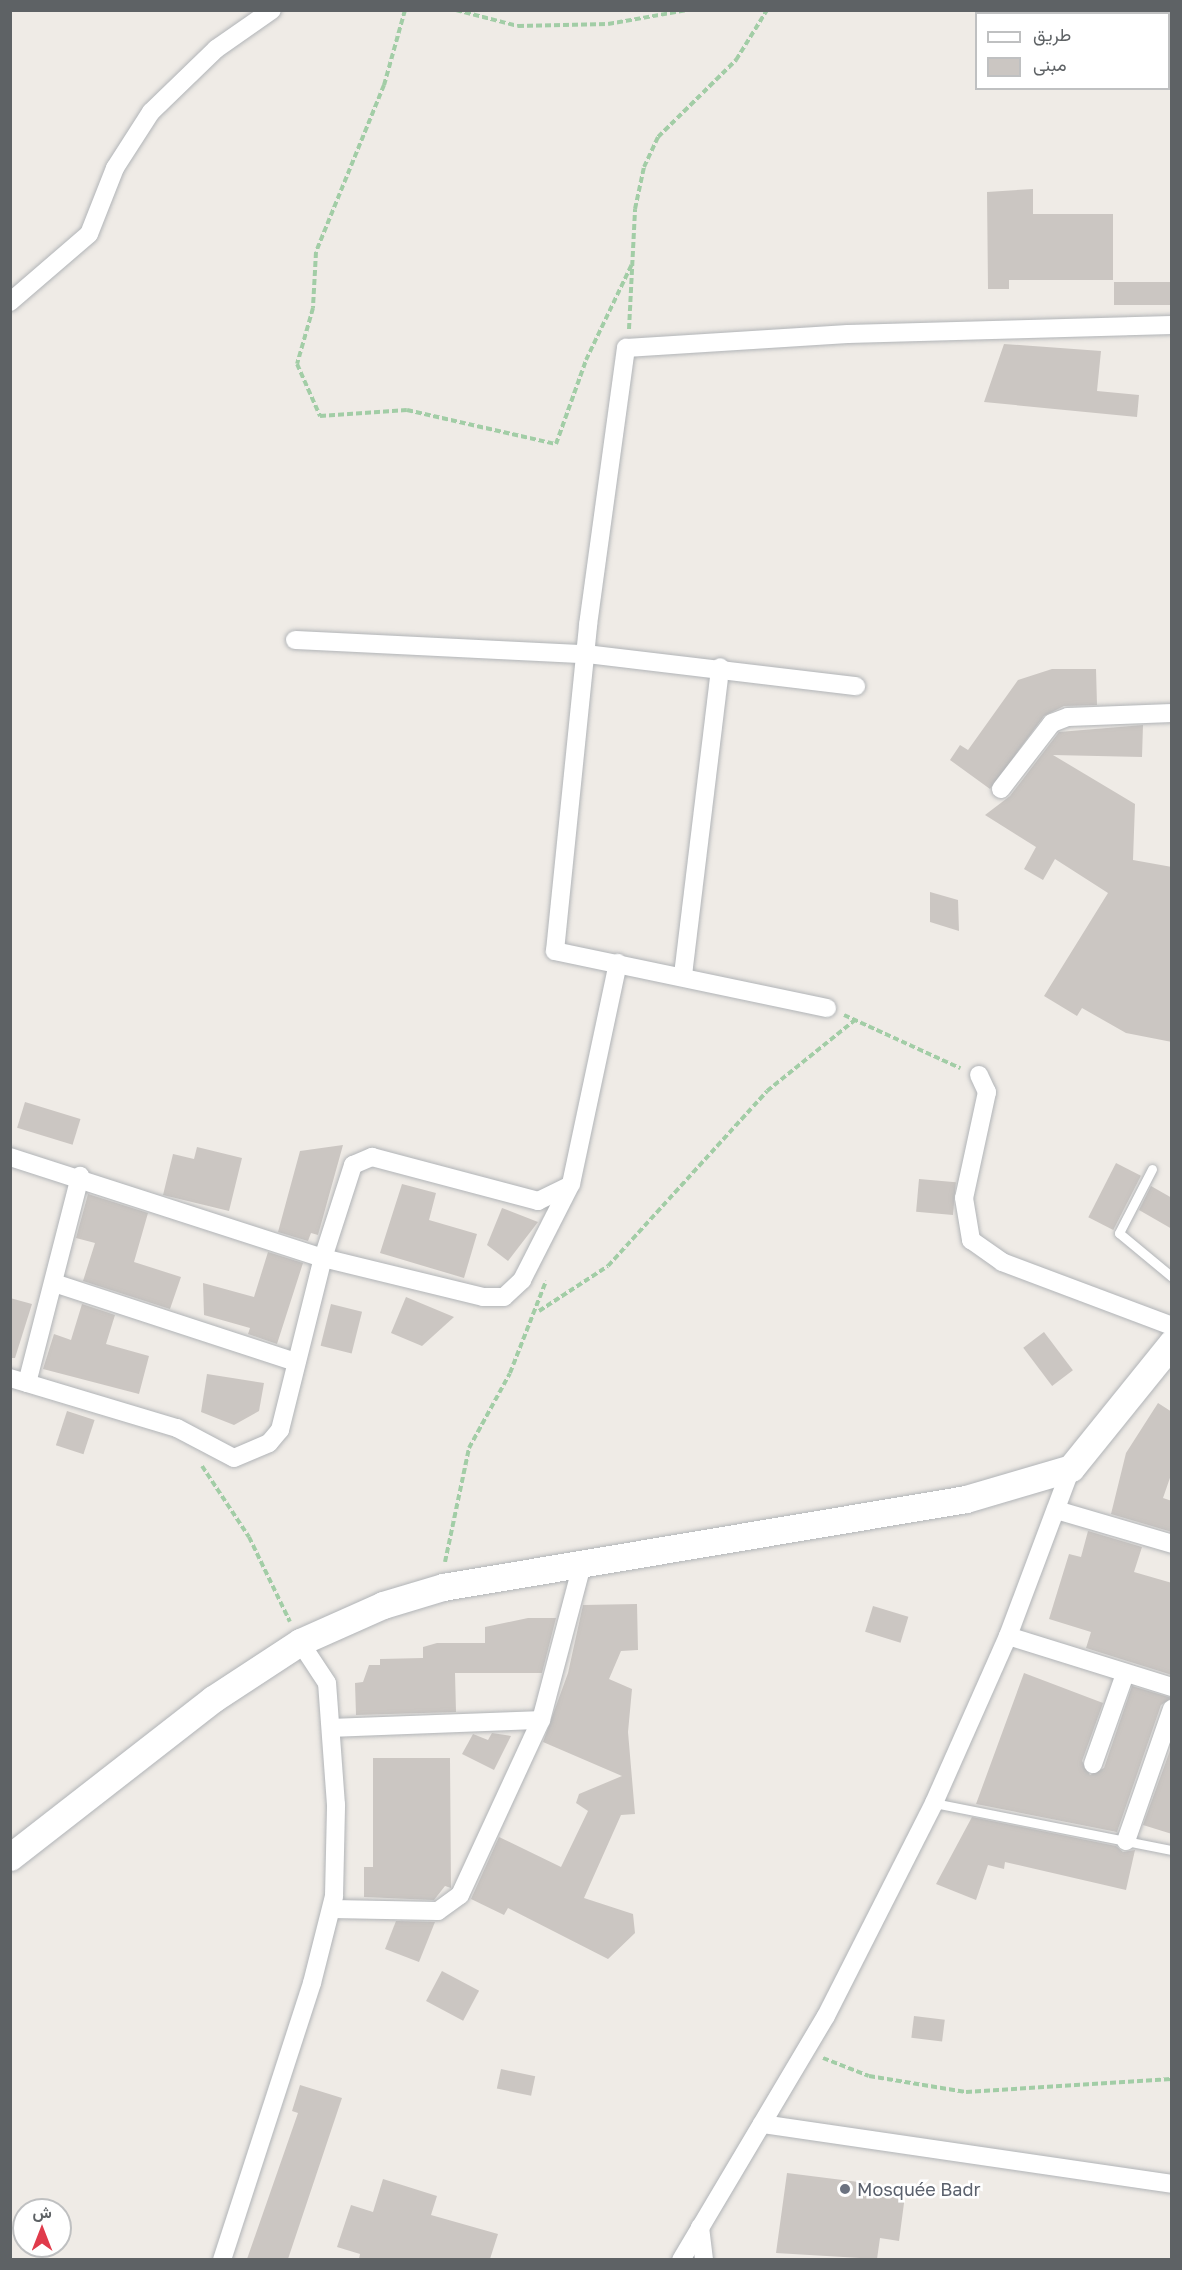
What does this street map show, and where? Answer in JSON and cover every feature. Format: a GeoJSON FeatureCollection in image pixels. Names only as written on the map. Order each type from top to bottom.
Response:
{"type":"FeatureCollection","features":[{"type":"Feature","properties":{"kind":"main road"},"geometry":{"type":"LineString","coordinates":[[10,1857],[213,1699],[300,1642],[383,1605],[442,1587],[966,1499],[1071,1468],[1172,1343]]}},
{"type":"Feature","properties":{"kind":"street"},"geometry":{"type":"LineString","coordinates":[[10,302],[89,234],[106,185],[152,112],[216,49],[272,10]]}},
{"type":"Feature","properties":{"kind":"street"},"geometry":{"type":"LineString","coordinates":[[827,1008],[683,975],[555,951],[586,654],[626,348],[848,334],[1172,324]]}},
{"type":"Feature","properties":{"kind":"street"},"geometry":{"type":"LineString","coordinates":[[296,640],[586,654],[720,667],[856,686]]}},
{"type":"Feature","properties":{"kind":"street"},"geometry":{"type":"LineString","coordinates":[[683,975],[720,667]]}},
{"type":"Feature","properties":{"kind":"street"},"geometry":{"type":"LineString","coordinates":[[1001,789],[1052,723],[1068,717],[1172,713]]}},
{"type":"Feature","properties":{"kind":"street"},"geometry":{"type":"LineString","coordinates":[[10,1157],[80,1176],[323,1258],[483,1297],[504,1297],[522,1280],[570,1184],[618,963]]}},
{"type":"Feature","properties":{"kind":"street"},"geometry":{"type":"LineString","coordinates":[[979,1075],[987,1092],[964,1198],[971,1240],[1002,1263],[1172,1326]]}},
{"type":"Feature","properties":{"kind":"street"},"geometry":{"type":"LineString","coordinates":[[80,1176],[54,1283],[19,1381],[177,1428],[234,1458],[270,1443],[280,1430],[323,1258],[347,1176],[353,1165],[372,1157],[538,1201],[560,1195],[570,1184]]}},
{"type":"Feature","properties":{"kind":"street"},"geometry":{"type":"LineString","coordinates":[[54,1283],[296,1362]]}},
{"type":"Feature","properties":{"kind":"street"},"geometry":{"type":"LineString","coordinates":[[681,2259],[805,2052],[934,1803],[1008,1636],[1071,1468]]}},
{"type":"Feature","properties":{"kind":"street"},"geometry":{"type":"LineString","coordinates":[[1056,1510],[1172,1544]]}},
{"type":"Feature","properties":{"kind":"street"},"geometry":{"type":"LineString","coordinates":[[332,1909],[438,1911],[450,1906],[542,1720],[582,1565]]}},
{"type":"Feature","properties":{"kind":"street"},"geometry":{"type":"LineString","coordinates":[[1008,1636],[1172,1687]]}},
{"type":"Feature","properties":{"kind":"street"},"geometry":{"type":"LineString","coordinates":[[222,2259],[251,2179],[332,1909],[337,1846],[332,1728],[327,1683],[300,1642]]}},
{"type":"Feature","properties":{"kind":"street"},"geometry":{"type":"LineString","coordinates":[[1093,1764],[1125,1674]]}},
{"type":"Feature","properties":{"kind":"street"},"geometry":{"type":"LineString","coordinates":[[1126,1841],[1172,1709]]}},
{"type":"Feature","properties":{"kind":"street"},"geometry":{"type":"LineString","coordinates":[[332,1728],[542,1720]]}},
{"type":"Feature","properties":{"kind":"street"},"geometry":{"type":"LineString","coordinates":[[762,2124],[1172,2184]]}},
{"type":"Feature","properties":{"kind":"street"},"geometry":{"type":"LineString","coordinates":[[700,2227],[704,2259]]}},
{"type":"Feature","properties":{"kind":"lane"},"geometry":{"type":"LineString","coordinates":[[1152,1169],[1119,1233],[1172,1277]]}},
{"type":"Feature","properties":{"kind":"lane"},"geometry":{"type":"LineString","coordinates":[[934,1803],[1172,1850]]}},
{"type":"Feature","properties":{"kind":"path"},"geometry":{"type":"LineString","coordinates":[[405,10],[384,85],[316,252],[313,308],[297,364],[320,416],[407,410],[556,444],[586,360],[632,264]]}},
{"type":"Feature","properties":{"kind":"path"},"geometry":{"type":"LineString","coordinates":[[456,10],[518,26],[608,24],[687,10]]}},
{"type":"Feature","properties":{"kind":"path"},"geometry":{"type":"LineString","coordinates":[[626,348],[632,264],[644,167],[658,137],[736,60],[767,10]]}},
{"type":"Feature","properties":{"kind":"path"},"geometry":{"type":"LineString","coordinates":[[827,1008],[979,1075]]}},
{"type":"Feature","properties":{"kind":"path"},"geometry":{"type":"LineString","coordinates":[[539,1311],[608,1266],[751,1107],[855,1020]]}},
{"type":"Feature","properties":{"kind":"path"},"geometry":{"type":"LineString","coordinates":[[442,1587],[450,1520],[469,1448],[539,1311],[547,1277]]}},
{"type":"Feature","properties":{"kind":"path"},"geometry":{"type":"LineString","coordinates":[[177,1428],[249,1537],[300,1642]]}},
{"type":"Feature","properties":{"kind":"path"},"geometry":{"type":"LineString","coordinates":[[805,2052],[869,2076],[966,2092],[1172,2079]]}},
{"type":"Feature","properties":{"kind":"building"},"geometry":{"type":"Polygon","coordinates":[[[1033,189],[1033,214],[1113,214],[1113,280],[1009,280],[1009,289],[988,289],[987,192],[1033,189]]]}},
{"type":"Feature","properties":{"kind":"building"},"geometry":{"type":"Polygon","coordinates":[[[1114,282],[1172,282],[1172,305],[1114,305],[1114,282]]]}},
{"type":"Feature","properties":{"kind":"building"},"geometry":{"type":"Polygon","coordinates":[[[1004,344],[1101,351],[1097,391],[1139,395],[1137,417],[984,402],[1004,344]]]}},
{"type":"Feature","properties":{"kind":"building"},"geometry":{"type":"Polygon","coordinates":[[[1052,669],[1096,669],[1097,705],[1064,706],[1044,716],[990,789],[950,760],[960,745],[968,750],[1018,680],[1052,669]]]}},
{"type":"Feature","properties":{"kind":"building"},"geometry":{"type":"Polygon","coordinates":[[[1143,725],[1142,757],[1053,755],[1135,804],[1133,860],[1172,867],[1172,1042],[1126,1033],[1082,1008],[1077,1016],[1044,996],[1108,893],[1055,859],[1043,880],[1024,869],[1036,847],[985,815],[1010,796],[1059,732],[1143,725]]]}},
{"type":"Feature","properties":{"kind":"building"},"geometry":{"type":"Polygon","coordinates":[[[930,892],[958,900],[959,931],[930,922],[930,892]]]}},
{"type":"Feature","properties":{"kind":"building"},"geometry":{"type":"Polygon","coordinates":[[[25,1102],[80,1119],[73,1145],[17,1128],[25,1102]]]}},
{"type":"Feature","properties":{"kind":"building"},"geometry":{"type":"Polygon","coordinates":[[[343,1145],[318,1235],[311,1233],[308,1241],[278,1232],[300,1151],[343,1145]]]}},
{"type":"Feature","properties":{"kind":"building"},"geometry":{"type":"Polygon","coordinates":[[[197,1147],[242,1158],[229,1211],[163,1195],[173,1154],[194,1159],[197,1147]]]}},
{"type":"Feature","properties":{"kind":"building"},"geometry":{"type":"Polygon","coordinates":[[[1116,1163],[1141,1176],[1113,1230],[1088,1217],[1116,1163]]]}},
{"type":"Feature","properties":{"kind":"building"},"geometry":{"type":"Polygon","coordinates":[[[919,1179],[956,1182],[953,1215],[916,1212],[919,1179]]]}},
{"type":"Feature","properties":{"kind":"building"},"geometry":{"type":"Polygon","coordinates":[[[402,1184],[436,1193],[429,1220],[477,1234],[464,1278],[380,1253],[402,1184]]]}},
{"type":"Feature","properties":{"kind":"building"},"geometry":{"type":"Polygon","coordinates":[[[1151,1186],[1172,1198],[1172,1229],[1139,1210],[1151,1186]]]}},
{"type":"Feature","properties":{"kind":"building"},"geometry":{"type":"Polygon","coordinates":[[[88,1194],[148,1213],[134,1262],[181,1277],[170,1309],[83,1281],[95,1243],[76,1238],[88,1194]]]}},
{"type":"Feature","properties":{"kind":"building"},"geometry":{"type":"Polygon","coordinates":[[[502,1208],[538,1222],[508,1261],[487,1245],[502,1208]]]}},
{"type":"Feature","properties":{"kind":"building"},"geometry":{"type":"Polygon","coordinates":[[[268,1252],[303,1263],[277,1344],[248,1334],[250,1328],[204,1315],[203,1283],[254,1297],[268,1252]]]}},
{"type":"Feature","properties":{"kind":"building"},"geometry":{"type":"Polygon","coordinates":[[[406,1297],[454,1317],[422,1346],[391,1333],[406,1297]]]}},
{"type":"Feature","properties":{"kind":"building"},"geometry":{"type":"Polygon","coordinates":[[[10,1298],[32,1304],[15,1358],[10,1358],[10,1298]]]}},
{"type":"Feature","properties":{"kind":"building"},"geometry":{"type":"Polygon","coordinates":[[[82,1304],[115,1315],[106,1344],[149,1356],[139,1394],[43,1369],[54,1334],[71,1340],[82,1304]]]}},
{"type":"Feature","properties":{"kind":"building"},"geometry":{"type":"Polygon","coordinates":[[[331,1304],[362,1312],[352,1353],[321,1346],[331,1304]]]}},
{"type":"Feature","properties":{"kind":"building"},"geometry":{"type":"Polygon","coordinates":[[[1044,1332],[1073,1370],[1052,1386],[1023,1348],[1044,1332]]]}},
{"type":"Feature","properties":{"kind":"building"},"geometry":{"type":"Polygon","coordinates":[[[207,1374],[264,1383],[259,1411],[234,1425],[201,1412],[207,1374]]]}},
{"type":"Feature","properties":{"kind":"building"},"geometry":{"type":"Polygon","coordinates":[[[1158,1403],[1172,1412],[1172,1472],[1163,1498],[1172,1501],[1172,1532],[1111,1514],[1126,1453],[1158,1403]]]}},
{"type":"Feature","properties":{"kind":"building"},"geometry":{"type":"Polygon","coordinates":[[[67,1411],[95,1420],[83,1454],[56,1445],[67,1411]]]}},
{"type":"Feature","properties":{"kind":"building"},"geometry":{"type":"Polygon","coordinates":[[[1088,1531],[1142,1547],[1134,1572],[1172,1583],[1172,1675],[1086,1648],[1091,1632],[1049,1619],[1069,1554],[1081,1557],[1088,1531]]]}},
{"type":"Feature","properties":{"kind":"building"},"geometry":{"type":"Polygon","coordinates":[[[637,1604],[638,1650],[621,1651],[609,1679],[632,1689],[628,1732],[635,1814],[621,1815],[584,1898],[633,1914],[635,1933],[608,1959],[508,1908],[504,1915],[471,1899],[499,1837],[561,1867],[588,1811],[576,1803],[579,1794],[622,1776],[543,1742],[568,1673],[583,1605],[637,1604]]]}},
{"type":"Feature","properties":{"kind":"building"},"geometry":{"type":"Polygon","coordinates":[[[873,1606],[908,1617],[900,1643],[865,1632],[873,1606]]]}},
{"type":"Feature","properties":{"kind":"building"},"geometry":{"type":"Polygon","coordinates":[[[528,1618],[556,1618],[542,1673],[455,1673],[456,1712],[356,1715],[355,1683],[363,1682],[369,1665],[380,1665],[380,1659],[423,1658],[423,1647],[437,1643],[485,1643],[485,1627],[528,1618]]]}},
{"type":"Feature","properties":{"kind":"building"},"geometry":{"type":"Polygon","coordinates":[[[1024,1673],[1103,1703],[1082,1761],[1090,1775],[1104,1768],[1132,1686],[1172,1698],[1161,1705],[1117,1832],[976,1804],[1024,1673]]]}},
{"type":"Feature","properties":{"kind":"building"},"geometry":{"type":"Polygon","coordinates":[[[492,1733],[511,1736],[494,1770],[462,1754],[473,1734],[488,1740],[492,1733]]]}},
{"type":"Feature","properties":{"kind":"building"},"geometry":{"type":"Polygon","coordinates":[[[1172,1745],[1172,1834],[1143,1825],[1172,1745]]]}},
{"type":"Feature","properties":{"kind":"building"},"geometry":{"type":"Polygon","coordinates":[[[373,1758],[450,1758],[451,1888],[445,1886],[434,1900],[364,1897],[364,1867],[373,1867],[373,1758]]]}},
{"type":"Feature","properties":{"kind":"building"},"geometry":{"type":"Polygon","coordinates":[[[972,1817],[1116,1846],[1123,1852],[1135,1850],[1126,1890],[1005,1862],[1004,1869],[988,1865],[976,1900],[936,1884],[972,1817]]]}},
{"type":"Feature","properties":{"kind":"building"},"geometry":{"type":"Polygon","coordinates":[[[396,1921],[435,1922],[419,1962],[385,1949],[396,1921]]]}},
{"type":"Feature","properties":{"kind":"building"},"geometry":{"type":"Polygon","coordinates":[[[442,1971],[479,1991],[463,2021],[426,2001],[442,1971]]]}},
{"type":"Feature","properties":{"kind":"building"},"geometry":{"type":"Polygon","coordinates":[[[914,2016],[945,2020],[942,2042],[911,2038],[914,2016]]]}},
{"type":"Feature","properties":{"kind":"building"},"geometry":{"type":"Polygon","coordinates":[[[501,2069],[535,2076],[531,2096],[497,2089],[501,2069]]]}},
{"type":"Feature","properties":{"kind":"building"},"geometry":{"type":"Polygon","coordinates":[[[300,2085],[342,2098],[288,2259],[247,2259],[298,2113],[292,2111],[300,2085]]]}},
{"type":"Feature","properties":{"kind":"building"},"geometry":{"type":"Polygon","coordinates":[[[787,2173],[906,2188],[899,2241],[880,2238],[877,2259],[776,2253],[787,2173]]]}},
{"type":"Feature","properties":{"kind":"building"},"geometry":{"type":"Polygon","coordinates":[[[383,2179],[437,2196],[431,2215],[498,2234],[490,2259],[359,2259],[360,2254],[337,2247],[351,2205],[373,2212],[383,2179]]]}},
{"type":"Feature","properties":{"kind":"place","name":"Mosquée Badr"},"geometry":{"type":"Point","coordinates":[845,2189]}}]}
